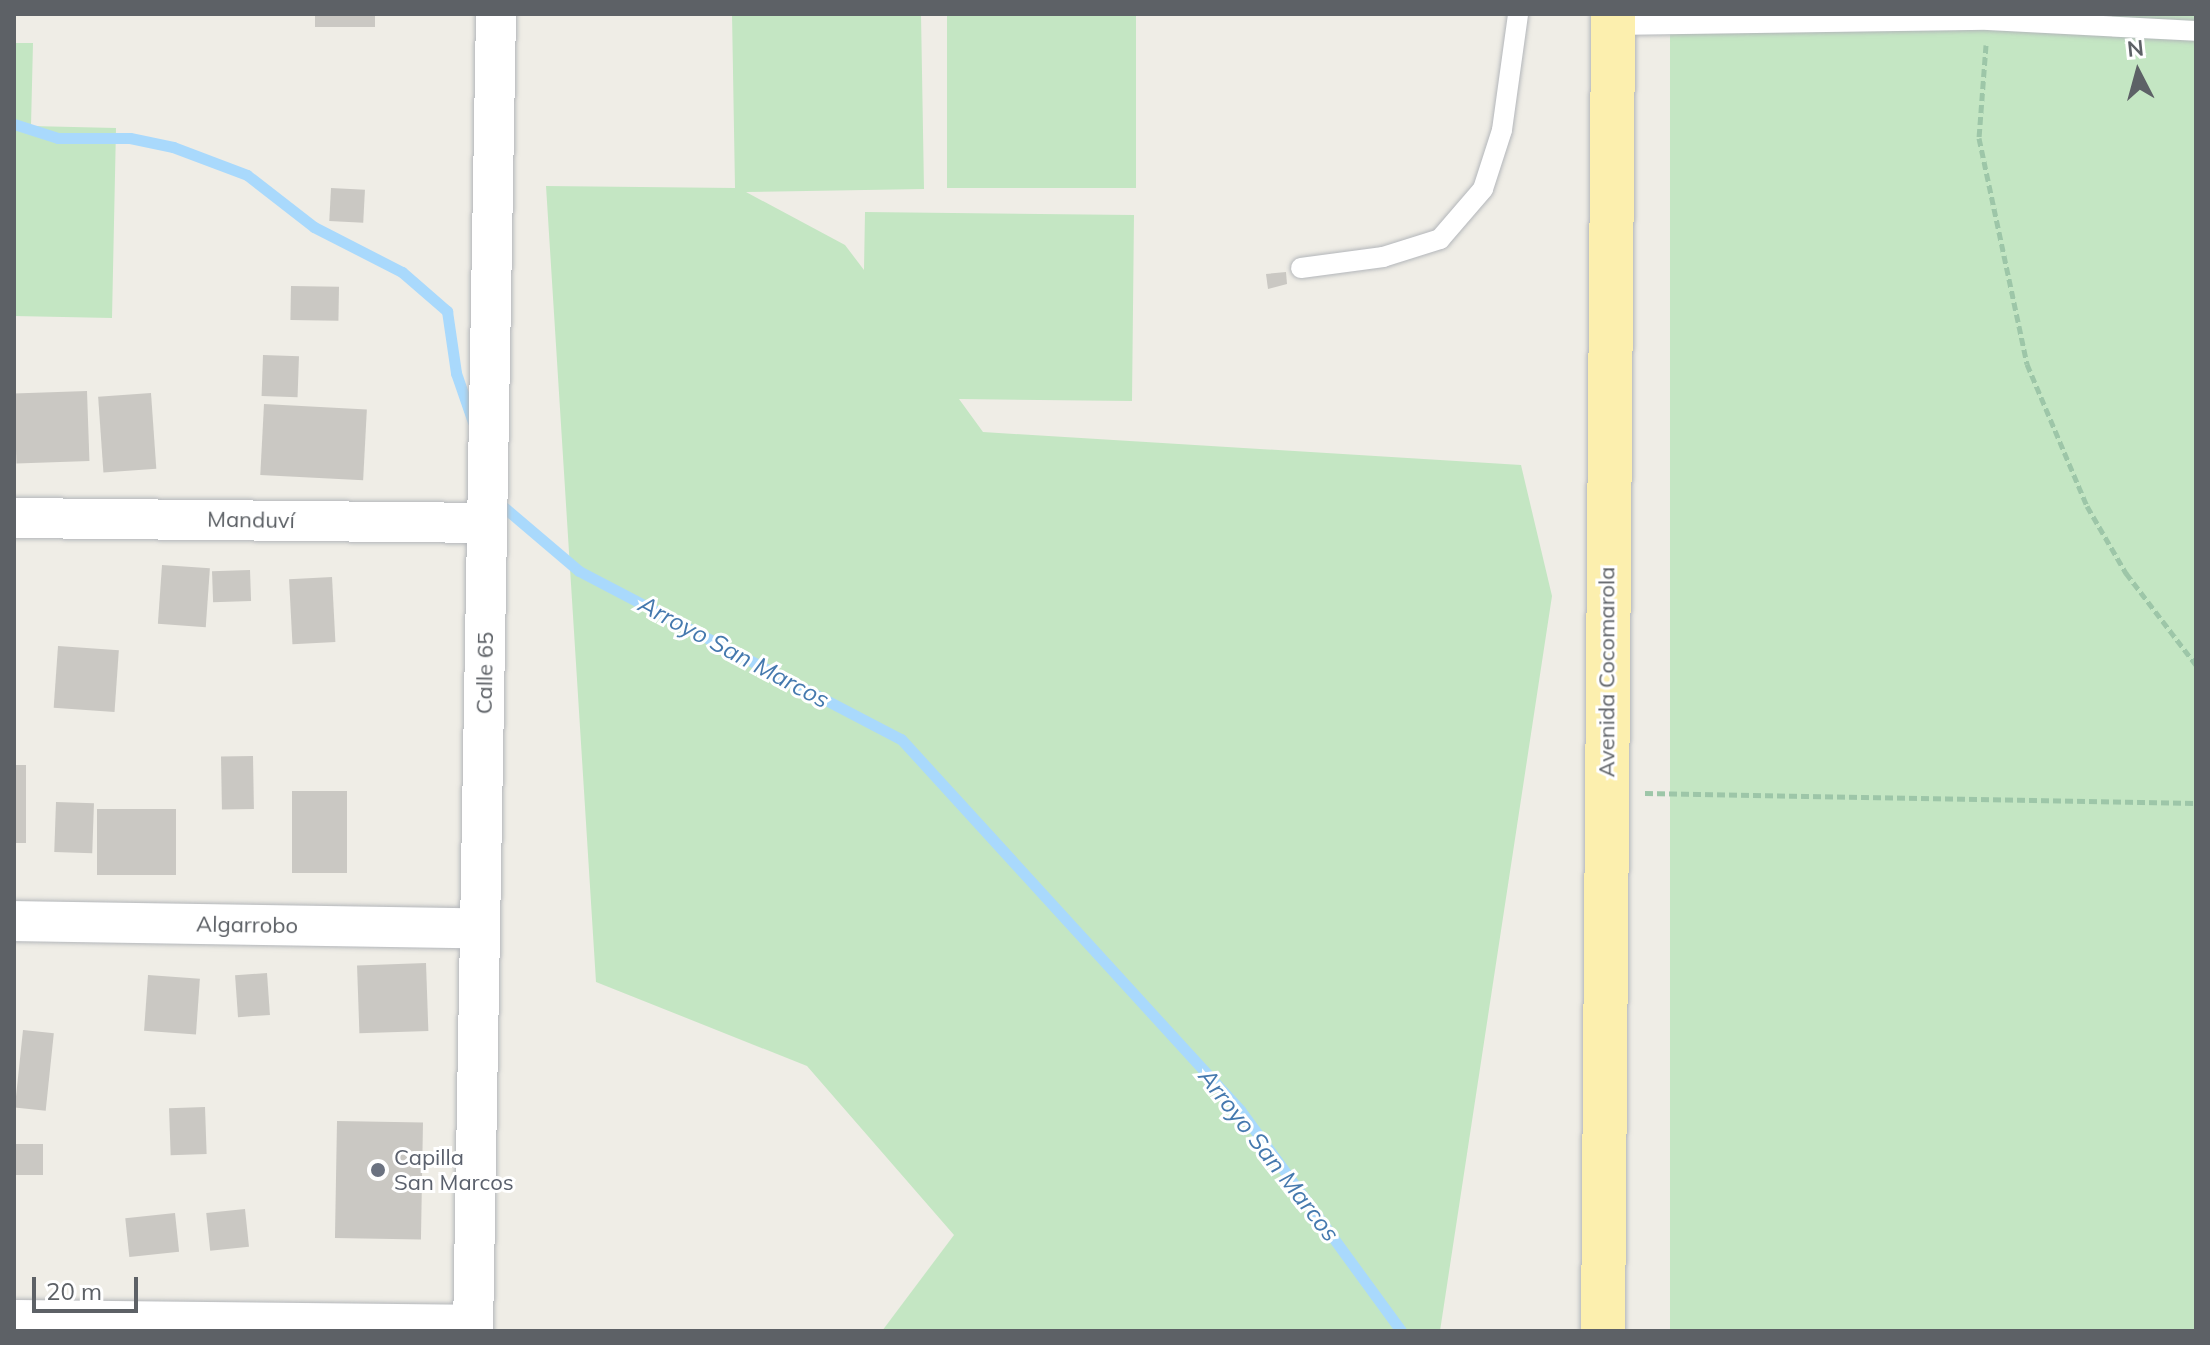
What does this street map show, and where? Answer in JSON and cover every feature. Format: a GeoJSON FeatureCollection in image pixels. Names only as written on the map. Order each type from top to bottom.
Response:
{"type":"FeatureCollection","features":[{"type":"Feature","properties":{"kind":"main road","name":"Avenida Cocomarola"},"geometry":{"type":"LineString","coordinates":[[1603,1331],[1612,19]]}},
{"type":"Feature","properties":{"kind":"street","name":"Calle 65"},"geometry":{"type":"LineString","coordinates":[[473,1328],[496,14]]}},
{"type":"Feature","properties":{"kind":"street","name":"Manduví"},"geometry":{"type":"LineString","coordinates":[[14,518],[487,523]]}},
{"type":"Feature","properties":{"kind":"street","name":"Algarrobo"},"geometry":{"type":"LineString","coordinates":[[14,921],[480,928]]}},
{"type":"Feature","properties":{"kind":"street"},"geometry":{"type":"LineString","coordinates":[[14,1320],[473,1328]]}},
{"type":"Feature","properties":{"kind":"lane"},"geometry":{"type":"LineString","coordinates":[[1301,268],[1383,257],[1440,239],[1483,189],[1502,130],[1518,14]]}},
{"type":"Feature","properties":{"kind":"lane"},"geometry":{"type":"LineString","coordinates":[[1612,19],[1988,20],[2196,31]]}},
{"type":"Feature","properties":{"kind":"path"},"geometry":{"type":"LineString","coordinates":[[1988,20],[1979,138],[2027,364],[2087,506],[2126,573],[2196,665]]}},
{"type":"Feature","properties":{"kind":"path"},"geometry":{"type":"LineString","coordinates":[[1607,792],[2196,803]]}},
{"type":"Feature","properties":{"kind":"green space"},"geometry":{"type":"Polygon","coordinates":[[[732,14],[921,14],[924,189],[746,192],[845,245],[864,270],[865,212],[1134,215],[1132,401],[959,399],[983,432],[1521,465],[1552,596],[1440,1331],[882,1331],[954,1235],[807,1066],[596,982],[546,186],[735,188],[732,14]]]}},
{"type":"Feature","properties":{"kind":"green space"},"geometry":{"type":"Polygon","coordinates":[[[947,14],[1136,14],[1136,188],[947,188],[947,14]]]}},
{"type":"Feature","properties":{"kind":"green space"},"geometry":{"type":"Polygon","coordinates":[[[1670,14],[2196,14],[2196,1331],[1670,1331],[1670,14]]]}},
{"type":"Feature","properties":{"kind":"green space"},"geometry":{"type":"Polygon","coordinates":[[[14,43],[33,43],[31,126],[116,128],[112,318],[14,316],[14,43]]]}},
{"type":"Feature","properties":{"kind":"building"},"geometry":{"type":"Polygon","coordinates":[[[315,14],[375,14],[375,27],[315,27],[315,14]]]}},
{"type":"Feature","properties":{"kind":"building"},"geometry":{"type":"Polygon","coordinates":[[[331,188],[365,190],[363,223],[329,221],[331,188]]]}},
{"type":"Feature","properties":{"kind":"building"},"geometry":{"type":"Polygon","coordinates":[[[1286,272],[1287,284],[1268,289],[1266,274],[1286,272]]]}},
{"type":"Feature","properties":{"kind":"building"},"geometry":{"type":"Polygon","coordinates":[[[291,286],[339,287],[338,321],[290,320],[291,286]]]}},
{"type":"Feature","properties":{"kind":"building"},"geometry":{"type":"Polygon","coordinates":[[[263,355],[299,356],[298,397],[262,396],[263,355]]]}},
{"type":"Feature","properties":{"kind":"building"},"geometry":{"type":"Polygon","coordinates":[[[87,391],[89,461],[16,464],[14,394],[87,391]]]}},
{"type":"Feature","properties":{"kind":"building"},"geometry":{"type":"Polygon","coordinates":[[[151,393],[156,469],[103,473],[98,397],[151,393]]]}},
{"type":"Feature","properties":{"kind":"building"},"geometry":{"type":"Polygon","coordinates":[[[264,404],[367,409],[363,480],[260,475],[264,404]]]}},
{"type":"Feature","properties":{"kind":"building"},"geometry":{"type":"Polygon","coordinates":[[[162,565],[210,568],[206,627],[158,624],[162,565]]]}},
{"type":"Feature","properties":{"kind":"building"},"geometry":{"type":"Polygon","coordinates":[[[250,570],[251,601],[213,602],[212,571],[250,570]]]}},
{"type":"Feature","properties":{"kind":"building"},"geometry":{"type":"Polygon","coordinates":[[[332,577],[335,642],[292,644],[289,579],[332,577]]]}},
{"type":"Feature","properties":{"kind":"building"},"geometry":{"type":"Polygon","coordinates":[[[58,646],[119,650],[115,712],[54,708],[58,646]]]}},
{"type":"Feature","properties":{"kind":"building"},"geometry":{"type":"Polygon","coordinates":[[[253,756],[254,809],[222,810],[221,757],[253,756]]]}},
{"type":"Feature","properties":{"kind":"building"},"geometry":{"type":"Polygon","coordinates":[[[14,765],[26,765],[26,843],[14,843],[14,765]]]}},
{"type":"Feature","properties":{"kind":"building"},"geometry":{"type":"Polygon","coordinates":[[[292,791],[347,791],[347,873],[292,873],[292,791]]]}},
{"type":"Feature","properties":{"kind":"building"},"geometry":{"type":"Polygon","coordinates":[[[56,802],[94,803],[92,853],[54,852],[56,802]]]}},
{"type":"Feature","properties":{"kind":"building"},"geometry":{"type":"Polygon","coordinates":[[[97,809],[176,809],[176,875],[97,875],[97,809]]]}},
{"type":"Feature","properties":{"kind":"building"},"geometry":{"type":"Polygon","coordinates":[[[426,963],[428,1031],[359,1033],[357,965],[426,963]]]}},
{"type":"Feature","properties":{"kind":"building"},"geometry":{"type":"Polygon","coordinates":[[[267,973],[270,1015],[238,1017],[235,975],[267,973]]]}},
{"type":"Feature","properties":{"kind":"building"},"geometry":{"type":"Polygon","coordinates":[[[148,975],[200,979],[196,1034],[144,1031],[148,975]]]}},
{"type":"Feature","properties":{"kind":"building"},"geometry":{"type":"Polygon","coordinates":[[[23,1030],[54,1033],[46,1111],[15,1108],[23,1030]]]}},
{"type":"Feature","properties":{"kind":"building"},"geometry":{"type":"Polygon","coordinates":[[[205,1107],[207,1154],[171,1155],[169,1108],[205,1107]]]}},
{"type":"Feature","properties":{"kind":"building"},"geometry":{"type":"Polygon","coordinates":[[[337,1121],[423,1123],[421,1239],[335,1238],[337,1121]]]}},
{"type":"Feature","properties":{"kind":"building"},"geometry":{"type":"Polygon","coordinates":[[[14,1144],[43,1144],[43,1175],[14,1175],[14,1144]]]}},
{"type":"Feature","properties":{"kind":"building"},"geometry":{"type":"Polygon","coordinates":[[[245,1209],[249,1247],[210,1251],[206,1213],[245,1209]]]}},
{"type":"Feature","properties":{"kind":"building"},"geometry":{"type":"Polygon","coordinates":[[[175,1213],[179,1252],[129,1257],[125,1218],[175,1213]]]}},
{"type":"Feature","properties":{"kind":"waterway","name":"Arroyo San Marcos"},"geometry":{"type":"LineString","coordinates":[[14,124],[58,138],[130,138],[173,147],[247,175],[314,227],[402,272],[447,311],[456,373],[473,422]]}},
{"type":"Feature","properties":{"kind":"waterway","name":"Arroyo San Marcos"},"geometry":{"type":"LineString","coordinates":[[499,503],[579,571],[901,739],[1240,1110],[1401,1331]]}},
{"type":"Feature","properties":{"kind":"place","name":"Capilla San Marcos"},"geometry":{"type":"Point","coordinates":[378,1170]}}]}
